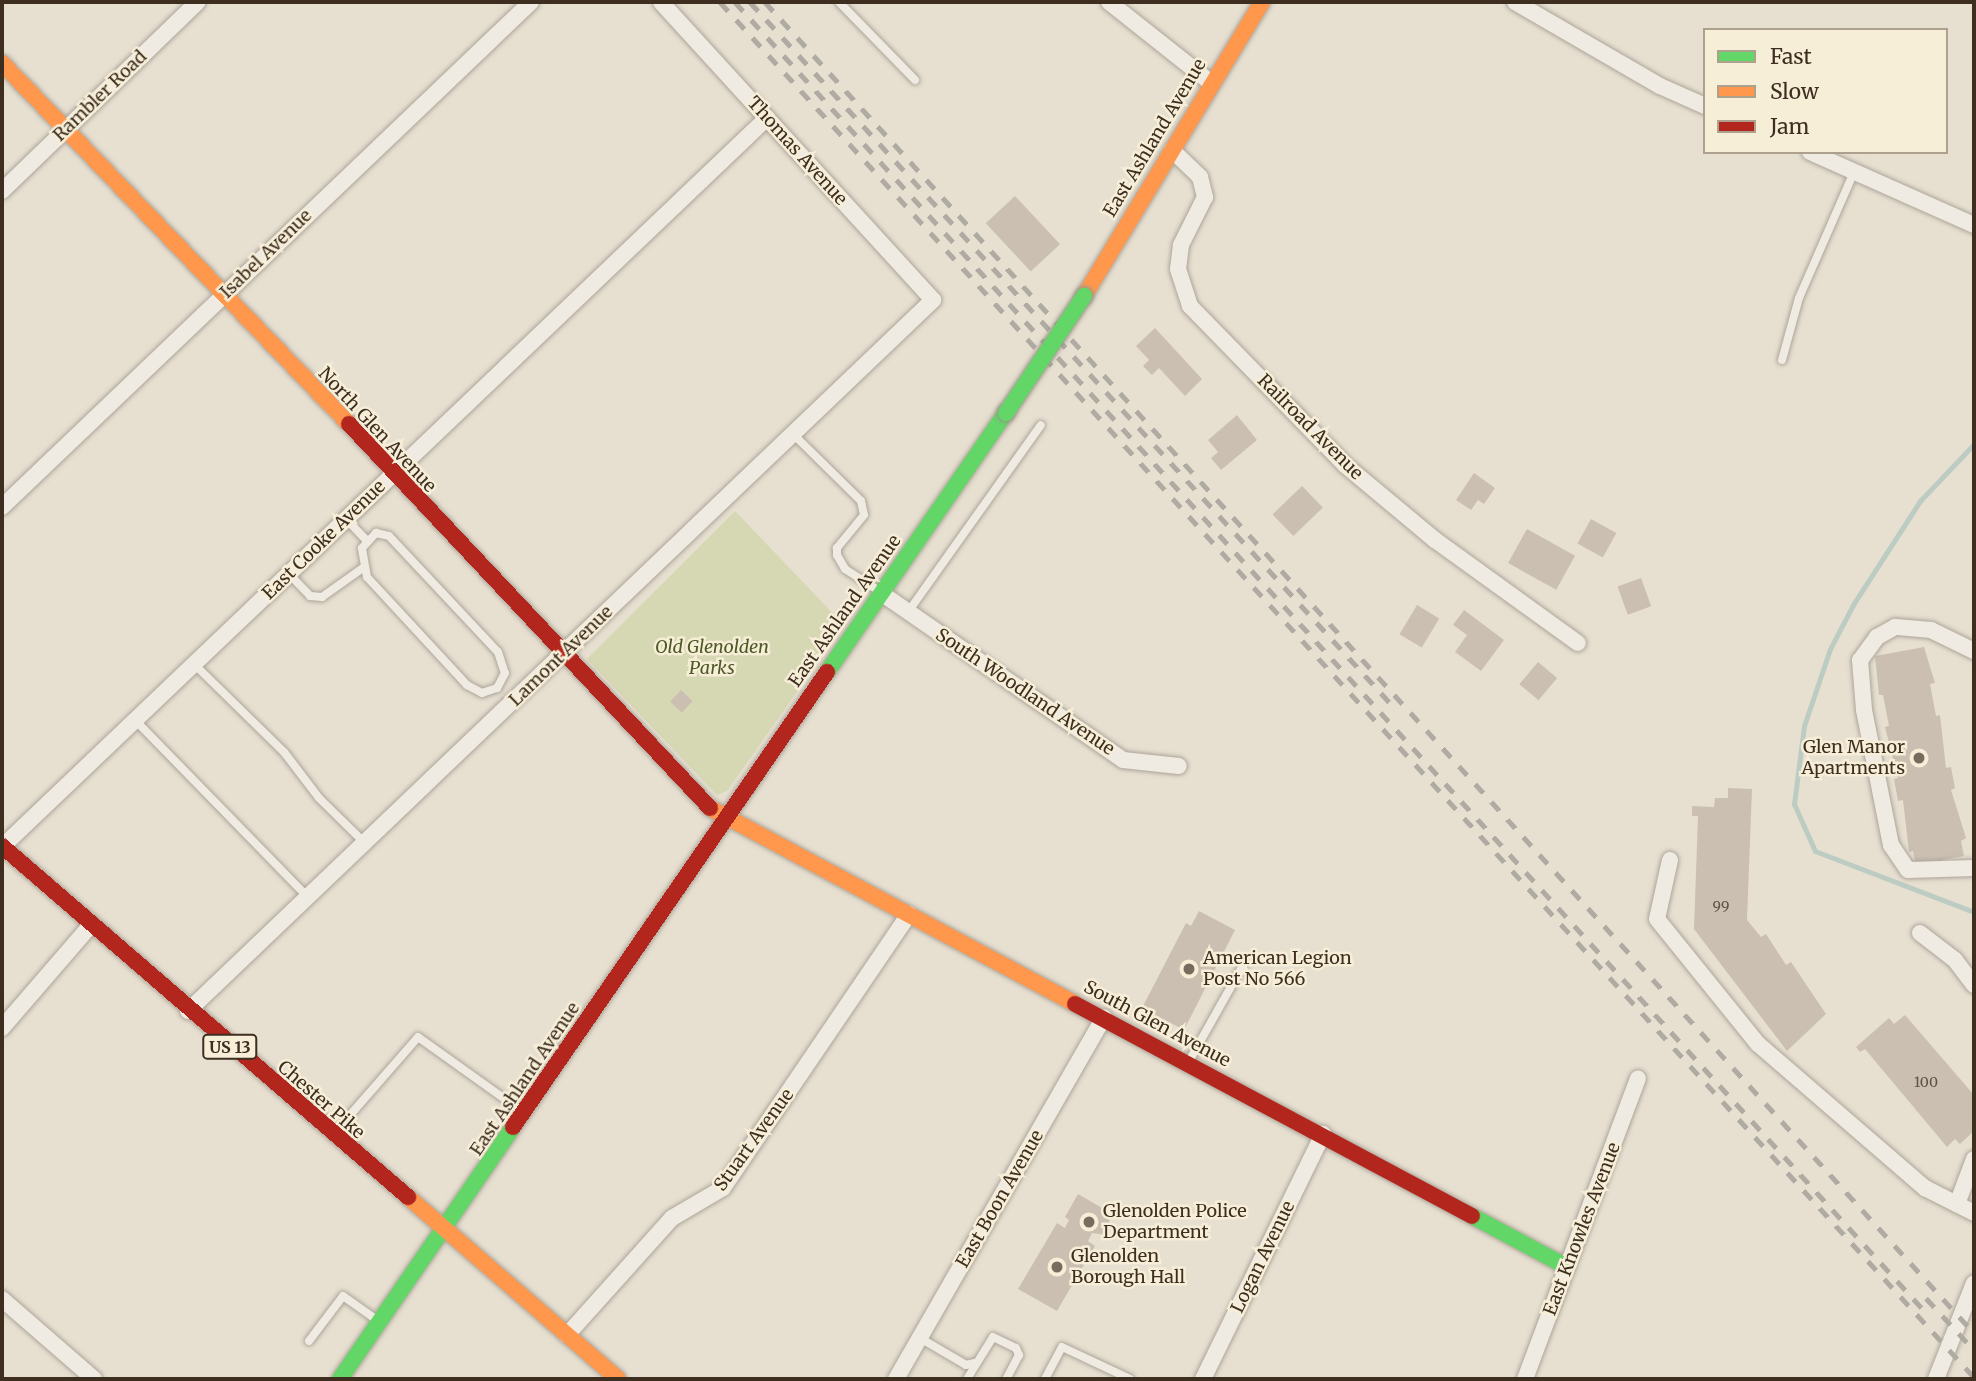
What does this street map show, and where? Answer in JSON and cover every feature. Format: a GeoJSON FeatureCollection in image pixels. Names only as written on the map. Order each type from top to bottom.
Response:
{"type":"FeatureCollection","features":[{"type":"Feature","properties":{"kind":"street","name":"Rambler Road"},"geometry":{"type":"LineString","coordinates":[[2,191],[198,2]]}},
{"type":"Feature","properties":{"kind":"street","name":"Isabel Avenue"},"geometry":{"type":"LineString","coordinates":[[2,507],[531,2]]}},
{"type":"Feature","properties":{"kind":"street","name":"Thomas Avenue"},"geometry":{"type":"LineString","coordinates":[[661,2],[933,300]]}},
{"type":"Feature","properties":{"kind":"street"},"geometry":{"type":"LineString","coordinates":[[1109,2],[1210,82]]}},
{"type":"Feature","properties":{"kind":"street","name":"East Ashland Avenue"},"geometry":{"type":"LineString","coordinates":[[340,1379],[1006,413],[1084,296],[1210,82],[1262,2]]}},
{"type":"Feature","properties":{"kind":"street"},"geometry":{"type":"LineString","coordinates":[[1514,2],[1660,86],[1703,105]]}},
{"type":"Feature","properties":{"kind":"street","name":"North Glen Avenue"},"geometry":{"type":"LineString","coordinates":[[2,63],[68,127],[702,802],[726,819]]}},
{"type":"Feature","properties":{"kind":"street","name":"East Cooke Avenue"},"geometry":{"type":"LineString","coordinates":[[2,846],[767,118]]}},
{"type":"Feature","properties":{"kind":"street","name":"Railroad Avenue"},"geometry":{"type":"LineString","coordinates":[[1172,150],[1200,177],[1205,197],[1181,245],[1178,269],[1190,306],[1345,466],[1435,540],[1578,643]]}},
{"type":"Feature","properties":{"kind":"street"},"geometry":{"type":"LineString","coordinates":[[1814,154],[1974,225]]}},
{"type":"Feature","properties":{"kind":"street","name":"Lamont Avenue"},"geometry":{"type":"LineString","coordinates":[[188,1011],[933,300]]}},
{"type":"Feature","properties":{"kind":"street","name":"South Woodland Avenue"},"geometry":{"type":"LineString","coordinates":[[881,593],[1124,760],[1178,766]]}},
{"type":"Feature","properties":{"kind":"street"},"geometry":{"type":"LineString","coordinates":[[1974,650],[1931,631],[1895,627],[1877,637],[1860,660],[1864,709],[1891,845],[1908,870],[1974,868]]}},
{"type":"Feature","properties":{"kind":"street","name":"South Glen Avenue"},"geometry":{"type":"LineString","coordinates":[[726,819],[1323,1134],[1567,1267]]}},
{"type":"Feature","properties":{"kind":"street","name":"Chester Pike"},"geometry":{"type":"LineString","coordinates":[[2,846],[188,1011],[618,1379]]}},
{"type":"Feature","properties":{"kind":"street"},"geometry":{"type":"LineString","coordinates":[[1670,860],[1657,919],[1758,1044],[1925,1188],[1974,1213]]}},
{"type":"Feature","properties":{"kind":"street","name":"Stuart Avenue"},"geometry":{"type":"LineString","coordinates":[[566,1335],[672,1218],[723,1188],[909,914]]}},
{"type":"Feature","properties":{"kind":"street"},"geometry":{"type":"LineString","coordinates":[[2,1028],[90,926]]}},
{"type":"Feature","properties":{"kind":"street"},"geometry":{"type":"LineString","coordinates":[[1920,933],[1955,960],[1974,985]]}},
{"type":"Feature","properties":{"kind":"street","name":"East Boon Avenue"},"geometry":{"type":"LineString","coordinates":[[896,1379],[1104,1018]]}},
{"type":"Feature","properties":{"kind":"street","name":"East Knowles Avenue"},"geometry":{"type":"LineString","coordinates":[[1525,1379],[1638,1079]]}},
{"type":"Feature","properties":{"kind":"street","name":"Logan Avenue"},"geometry":{"type":"LineString","coordinates":[[1203,1379],[1323,1134]]}},
{"type":"Feature","properties":{"kind":"street"},"geometry":{"type":"LineString","coordinates":[[1957,1204],[1974,1159]]}},
{"type":"Feature","properties":{"kind":"street"},"geometry":{"type":"LineString","coordinates":[[1936,1379],[1974,1283]]}},
{"type":"Feature","properties":{"kind":"street"},"geometry":{"type":"LineString","coordinates":[[2,1299],[94,1379]]}},
{"type":"Feature","properties":{"kind":"lane"},"geometry":{"type":"LineString","coordinates":[[839,2],[915,80]]}},
{"type":"Feature","properties":{"kind":"lane"},"geometry":{"type":"LineString","coordinates":[[1782,360],[1799,298],[1838,199],[1854,172]]}},
{"type":"Feature","properties":{"kind":"lane"},"geometry":{"type":"LineString","coordinates":[[908,612],[1041,425]]}},
{"type":"Feature","properties":{"kind":"lane"},"geometry":{"type":"LineString","coordinates":[[793,435],[861,501],[864,515],[837,555],[845,569],[881,593]]}},
{"type":"Feature","properties":{"kind":"lane"},"geometry":{"type":"LineString","coordinates":[[346,519],[366,540]]}},
{"type":"Feature","properties":{"kind":"lane"},"geometry":{"type":"LineString","coordinates":[[376,533],[389,536],[498,652],[505,673],[497,688],[482,693],[467,685],[363,568],[366,540],[376,533]]}},
{"type":"Feature","properties":{"kind":"lane"},"geometry":{"type":"LineString","coordinates":[[289,574],[310,596],[321,597],[363,568]]}},
{"type":"Feature","properties":{"kind":"lane"},"geometry":{"type":"LineString","coordinates":[[194,664],[285,751],[319,798],[365,843]]}},
{"type":"Feature","properties":{"kind":"lane"},"geometry":{"type":"LineString","coordinates":[[497,688],[510,704]]}},
{"type":"Feature","properties":{"kind":"lane"},"geometry":{"type":"LineString","coordinates":[[135,720],[308,897]]}},
{"type":"Feature","properties":{"kind":"lane"},"geometry":{"type":"LineString","coordinates":[[1188,1063],[1245,962]]}},
{"type":"Feature","properties":{"kind":"lane"},"geometry":{"type":"LineString","coordinates":[[333,1135],[418,1037],[524,1113]]}},
{"type":"Feature","properties":{"kind":"lane"},"geometry":{"type":"LineString","coordinates":[[309,1341],[343,1296],[380,1322]]}},
{"type":"Feature","properties":{"kind":"lane"},"geometry":{"type":"LineString","coordinates":[[920,1338],[966,1365],[976,1363]]}},
{"type":"Feature","properties":{"kind":"lane"},"geometry":{"type":"LineString","coordinates":[[967,1379],[989,1340],[999,1338],[1019,1355],[1006,1379]]}},
{"type":"Feature","properties":{"kind":"lane"},"geometry":{"type":"LineString","coordinates":[[1045,1379],[1062,1347],[1130,1379]]}},
{"type":"Feature","properties":{"kind":"green space","name":"Old Glenolden Parks"},"geometry":{"type":"Polygon","coordinates":[[[735,511],[844,625],[727,791],[717,795],[587,659],[735,511]]]}},
{"type":"Feature","properties":{"kind":"building"},"geometry":{"type":"Polygon","coordinates":[[[1015,196],[1060,244],[1031,272],[986,223],[1015,196]]]}},
{"type":"Feature","properties":{"kind":"building"},"geometry":{"type":"Polygon","coordinates":[[[1155,328],[1202,379],[1185,396],[1159,368],[1152,375],[1143,366],[1149,360],[1136,346],[1155,328]]]}},
{"type":"Feature","properties":{"kind":"building"},"geometry":{"type":"Polygon","coordinates":[[[1237,415],[1257,440],[1221,470],[1211,458],[1218,452],[1208,440],[1237,415]]]}},
{"type":"Feature","properties":{"kind":"building"},"geometry":{"type":"Polygon","coordinates":[[[1474,473],[1495,488],[1484,504],[1478,500],[1471,510],[1456,500],[1474,473]]]}},
{"type":"Feature","properties":{"kind":"building"},"geometry":{"type":"Polygon","coordinates":[[[1302,486],[1323,508],[1293,536],[1273,514],[1302,486]]]}},
{"type":"Feature","properties":{"kind":"building"},"geometry":{"type":"Polygon","coordinates":[[[1591,519],[1616,533],[1603,558],[1577,543],[1591,519]]]}},
{"type":"Feature","properties":{"kind":"building"},"geometry":{"type":"Polygon","coordinates":[[[1527,529],[1575,556],[1556,590],[1508,563],[1527,529]]]}},
{"type":"Feature","properties":{"kind":"building"},"geometry":{"type":"Polygon","coordinates":[[[1641,578],[1651,606],[1628,615],[1618,587],[1641,578]]]}},
{"type":"Feature","properties":{"kind":"building"},"geometry":{"type":"Polygon","coordinates":[[[1417,605],[1439,618],[1422,648],[1399,634],[1417,605]]]}},
{"type":"Feature","properties":{"kind":"building"},"geometry":{"type":"Polygon","coordinates":[[[1464,610],[1504,640],[1481,671],[1455,652],[1467,635],[1453,625],[1464,610]]]}},
{"type":"Feature","properties":{"kind":"building","name":"Glen Manor Apartments"},"geometry":{"type":"Polygon","coordinates":[[[1924,647],[1935,683],[1930,684],[1936,716],[1940,715],[1946,768],[1951,767],[1955,788],[1951,790],[1966,838],[1961,841],[1964,856],[1942,860],[1943,865],[1916,866],[1913,851],[1909,852],[1903,800],[1898,801],[1894,779],[1898,778],[1885,727],[1889,726],[1883,695],[1879,695],[1875,656],[1924,647]]]}},
{"type":"Feature","properties":{"kind":"building"},"geometry":{"type":"Polygon","coordinates":[[[1538,662],[1557,678],[1539,700],[1519,684],[1538,662]]]}},
{"type":"Feature","properties":{"kind":"building"},"geometry":{"type":"Polygon","coordinates":[[[681,690],[693,701],[682,713],[670,702],[681,690]]]}},
{"type":"Feature","properties":{"kind":"building"},"geometry":{"type":"Polygon","coordinates":[[[1728,788],[1752,789],[1747,920],[1761,937],[1766,934],[1786,965],[1791,962],[1826,1014],[1787,1051],[1694,929],[1698,816],[1692,816],[1692,806],[1714,807],[1715,798],[1728,798],[1728,788]]]}},
{"type":"Feature","properties":{"kind":"building","name":"American Legion Post No 566"},"geometry":{"type":"Polygon","coordinates":[[[1199,911],[1235,930],[1184,1030],[1142,1008],[1186,923],[1191,926],[1199,911]]]}},
{"type":"Feature","properties":{"kind":"building"},"geometry":{"type":"Polygon","coordinates":[[[1905,1015],[1974,1095],[1974,1131],[1960,1144],[1955,1139],[1947,1147],[1865,1049],[1860,1052],[1856,1047],[1889,1018],[1894,1024],[1905,1015]]]}},
{"type":"Feature","properties":{"kind":"building","name":"Glenolden Borough Hall"},"geometry":{"type":"Polygon","coordinates":[[[1078,1194],[1109,1212],[1110,1230],[1106,1235],[1092,1233],[1088,1241],[1095,1246],[1057,1311],[1018,1289],[1057,1223],[1065,1228],[1069,1220],[1065,1217],[1078,1194]]]}},
{"type":"Feature","properties":{"kind":"waterway"},"geometry":{"type":"LineString","coordinates":[[1974,444],[1920,501],[1854,603],[1830,649],[1804,726],[1794,804],[1815,851],[1974,912]]}},
{"type":"Feature","properties":{"kind":"railway"},"geometry":{"type":"LineString","coordinates":[[720,2],[1974,1377]]}},
{"type":"Feature","properties":{"kind":"railway"},"geometry":{"type":"LineString","coordinates":[[735,2],[1928,1315]]}},
{"type":"Feature","properties":{"kind":"railway"},"geometry":{"type":"LineString","coordinates":[[750,2],[1392,705]]}},
{"type":"Feature","properties":{"kind":"railway"},"geometry":{"type":"LineString","coordinates":[[765,2],[1974,1333]]}},
{"type":"Feature","properties":{"kind":"railway"},"geometry":{"type":"LineString","coordinates":[[1926,1298],[1974,1350]]}},
{"type":"Feature","properties":{"kind":"traffic: fast"},"geometry":{"type":"LineString","coordinates":[[1006,413],[1084,296]]}},
{"type":"Feature","properties":{"kind":"traffic: fast"},"geometry":{"type":"LineString","coordinates":[[827,672],[1006,413]]}},
{"type":"Feature","properties":{"kind":"traffic: fast"},"geometry":{"type":"LineString","coordinates":[[340,1379],[513,1127]]}},
{"type":"Feature","properties":{"kind":"traffic: fast"},"geometry":{"type":"LineString","coordinates":[[1472,1216],[1567,1267]]}},
{"type":"Feature","properties":{"kind":"traffic: slow"},"geometry":{"type":"LineString","coordinates":[[1084,296],[1262,2]]}},
{"type":"Feature","properties":{"kind":"traffic: slow"},"geometry":{"type":"LineString","coordinates":[[2,63],[349,424]]}},
{"type":"Feature","properties":{"kind":"traffic: slow"},"geometry":{"type":"LineString","coordinates":[[710,808],[1075,1004]]}},
{"type":"Feature","properties":{"kind":"traffic: slow"},"geometry":{"type":"LineString","coordinates":[[408,1197],[618,1379]]}},
{"type":"Feature","properties":{"kind":"traffic: jam"},"geometry":{"type":"LineString","coordinates":[[349,424],[710,808]]}},
{"type":"Feature","properties":{"kind":"traffic: jam"},"geometry":{"type":"LineString","coordinates":[[513,1127],[827,672]]}},
{"type":"Feature","properties":{"kind":"traffic: jam"},"geometry":{"type":"LineString","coordinates":[[2,846],[408,1197]]}},
{"type":"Feature","properties":{"kind":"traffic: jam"},"geometry":{"type":"LineString","coordinates":[[1075,1004],[1472,1216]]}},
{"type":"Feature","properties":{"kind":"place","name":"Glen Manor Apartments"},"geometry":{"type":"Point","coordinates":[1919,758]}},
{"type":"Feature","properties":{"kind":"place","name":"American Legion Post No 566"},"geometry":{"type":"Point","coordinates":[1189,969]}},
{"type":"Feature","properties":{"kind":"place","name":"Glenolden Police Department"},"geometry":{"type":"Point","coordinates":[1089,1222]}},
{"type":"Feature","properties":{"kind":"place","name":"Glenolden Borough Hall"},"geometry":{"type":"Point","coordinates":[1057,1267]}}]}
